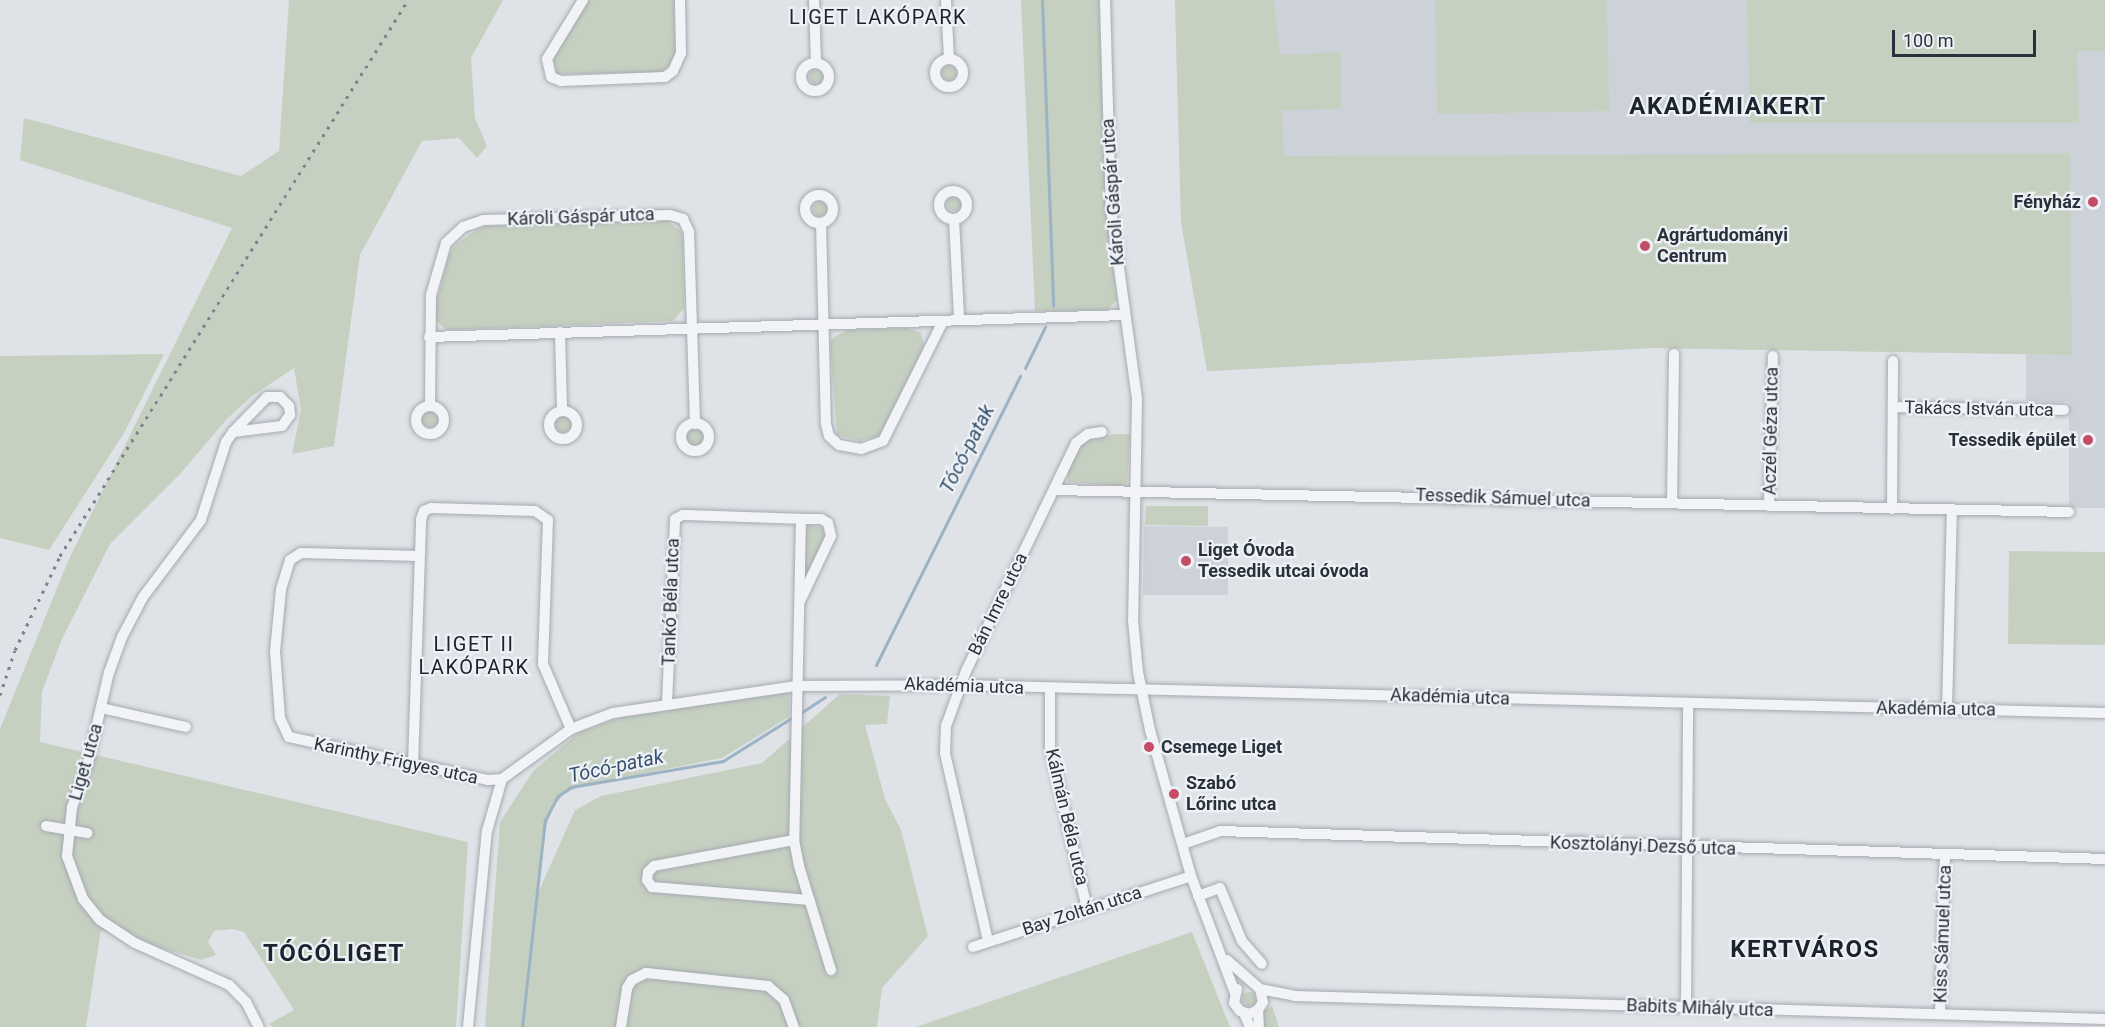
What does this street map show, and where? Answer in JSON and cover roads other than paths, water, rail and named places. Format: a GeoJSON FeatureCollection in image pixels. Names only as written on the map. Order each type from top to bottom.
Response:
{"type":"FeatureCollection","features":[{"type":"Feature","properties":{"kind":"street"},"geometry":{"type":"LineString","coordinates":[[583,0],[547,59],[551,77],[561,81],[665,77],[673,71],[681,54],[680,0]]}},
{"type":"Feature","properties":{"kind":"street"},"geometry":{"type":"LineString","coordinates":[[814,0],[816,63]]}},
{"type":"Feature","properties":{"kind":"street"},"geometry":{"type":"LineString","coordinates":[[946,0],[949,59]]}},
{"type":"Feature","properties":{"kind":"street","name":"Károli Gáspár utca"},"geometry":{"type":"LineString","coordinates":[[1105,0],[1111,209],[1136,382],[1136,491]]}},
{"type":"Feature","properties":{"kind":"street","name":"Károli Gáspár utca"},"geometry":{"type":"LineString","coordinates":[[430,406],[431,295],[446,243],[463,227],[483,220],[670,215],[683,219],[689,232],[695,424]]}},
{"type":"Feature","properties":{"kind":"street"},"geometry":{"type":"LineString","coordinates":[[954,219],[959,320]]}},
{"type":"Feature","properties":{"kind":"street"},"geometry":{"type":"LineString","coordinates":[[820,223],[830,436],[839,445],[861,449],[883,441],[942,321]]}},
{"type":"Feature","properties":{"kind":"street"},"geometry":{"type":"LineString","coordinates":[[429,337],[1125,315]]}},
{"type":"Feature","properties":{"kind":"street"},"geometry":{"type":"LineString","coordinates":[[560,332],[562,411]]}},
{"type":"Feature","properties":{"kind":"street"},"geometry":{"type":"LineString","coordinates":[[1672,503],[1674,354]]}},
{"type":"Feature","properties":{"kind":"street","name":"Aczél Géza utca"},"geometry":{"type":"LineString","coordinates":[[1769,506],[1773,356]]}},
{"type":"Feature","properties":{"kind":"street","name":"Takács István utca"},"geometry":{"type":"LineString","coordinates":[[1892,509],[1893,361]]}},
{"type":"Feature","properties":{"kind":"street","name":"Liget utca"},"geometry":{"type":"LineString","coordinates":[[233,432],[282,426],[290,416],[290,406],[280,397],[267,398],[233,432],[226,442],[201,520],[142,597],[122,637],[68,829],[70,870],[83,899],[100,920],[135,943],[229,985],[246,1002],[259,1027]]}},
{"type":"Feature","properties":{"kind":"street","name":"Takács István utca"},"geometry":{"type":"LineString","coordinates":[[1893,407],[2064,410]]}},
{"type":"Feature","properties":{"kind":"street","name":"Bán Imre utca"},"geometry":{"type":"LineString","coordinates":[[988,941],[945,754],[946,726],[960,685],[1076,443],[1088,434],[1102,432]]}},
{"type":"Feature","properties":{"kind":"street","name":"Tessedik Sámuel utca"},"geometry":{"type":"LineString","coordinates":[[1054,490],[2069,512]]}},
{"type":"Feature","properties":{"kind":"street"},"geometry":{"type":"LineString","coordinates":[[1136,491],[1133,620],[1141,689],[1191,876],[1235,993],[1234,1003],[1244,1013],[1250,1027]]}},
{"type":"Feature","properties":{"kind":"street"},"geometry":{"type":"LineString","coordinates":[[413,765],[421,519],[424,512],[431,508],[535,511],[548,520],[543,664],[571,729]]}},
{"type":"Feature","properties":{"kind":"street"},"geometry":{"type":"LineString","coordinates":[[1947,710],[1952,510]]}},
{"type":"Feature","properties":{"kind":"street","name":"Tankó Béla utca"},"geometry":{"type":"LineString","coordinates":[[667,704],[675,519],[683,515],[821,519],[828,524],[831,536],[798,605]]}},
{"type":"Feature","properties":{"kind":"street","name":"Tankó Béla utca"},"geometry":{"type":"LineString","coordinates":[[801,519],[795,686],[794,840],[809,900],[831,970]]}},
{"type":"Feature","properties":{"kind":"street","name":"Karinthy Frigyes utca"},"geometry":{"type":"LineString","coordinates":[[419,556],[301,553],[290,560],[281,590],[274,651],[280,718],[289,737],[488,780],[502,779],[571,729],[613,713],[795,686]]}},
{"type":"Feature","properties":{"kind":"street","name":"Akadémia utca"},"geometry":{"type":"LineString","coordinates":[[795,686],[960,685],[2105,713]]}},
{"type":"Feature","properties":{"kind":"street","name":"Kálmán Béla utca"},"geometry":{"type":"LineString","coordinates":[[1050,689],[1050,748],[1087,908]]}},
{"type":"Feature","properties":{"kind":"street"},"geometry":{"type":"LineString","coordinates":[[1686,1007],[1688,703]]}},
{"type":"Feature","properties":{"kind":"street"},"geometry":{"type":"LineString","coordinates":[[101,708],[186,727]]}},
{"type":"Feature","properties":{"kind":"street"},"geometry":{"type":"LineString","coordinates":[[468,1027],[487,831],[502,779]]}},
{"type":"Feature","properties":{"kind":"street"},"geometry":{"type":"LineString","coordinates":[[46,826],[87,833]]}},
{"type":"Feature","properties":{"kind":"street","name":"Kosztolányi Dezső utca"},"geometry":{"type":"LineString","coordinates":[[1183,844],[1220,831],[2105,859]]}},
{"type":"Feature","properties":{"kind":"street"},"geometry":{"type":"LineString","coordinates":[[794,840],[654,866],[648,872],[647,880],[652,887],[809,900]]}},
{"type":"Feature","properties":{"kind":"street","name":"Kiss Sámuel utca"},"geometry":{"type":"LineString","coordinates":[[1940,1014],[1945,855]]}},
{"type":"Feature","properties":{"kind":"street","name":"Bay Zoltán utca"},"geometry":{"type":"LineString","coordinates":[[973,947],[1191,876]]}},
{"type":"Feature","properties":{"kind":"street"},"geometry":{"type":"LineString","coordinates":[[1198,896],[1220,888],[1242,941],[1262,964]]}},
{"type":"Feature","properties":{"kind":"street"},"geometry":{"type":"LineString","coordinates":[[1222,955],[1255,986],[1261,1006],[1259,1027]]}},
{"type":"Feature","properties":{"kind":"street"},"geometry":{"type":"LineString","coordinates":[[621,1027],[627,988],[632,980],[646,973],[768,986],[784,1000],[794,1027]]}},
{"type":"Feature","properties":{"kind":"street"},"geometry":{"type":"LineString","coordinates":[[1235,993],[1242,986],[1255,986]]}},
{"type":"Feature","properties":{"kind":"street","name":"Babits Mihály utca"},"geometry":{"type":"LineString","coordinates":[[1255,986],[1295,996],[2105,1019]]}},
{"type":"Feature","properties":{"kind":"street","name":"Babits Mihály utca"},"geometry":{"type":"LineString","coordinates":[[1261,1006],[1295,996]]}},
{"type":"Feature","properties":{"kind":"street"},"geometry":{"type":"LineString","coordinates":[[1244,1013],[1261,1006]]}},
{"type":"Feature","properties":{"kind":"waterway","name":"Tócó-patak"},"geometry":{"type":"LineString","coordinates":[[1042,0],[1053,306]]}},
{"type":"Feature","properties":{"kind":"waterway","name":"Tócó-patak"},"geometry":{"type":"LineString","coordinates":[[1025,368],[1045,327]]}},
{"type":"Feature","properties":{"kind":"waterway","name":"Tócó-patak"},"geometry":{"type":"LineString","coordinates":[[876,665],[1020,376]]}},
{"type":"Feature","properties":{"kind":"waterway","name":"Tócó-patak"},"geometry":{"type":"LineString","coordinates":[[799,714],[825,697]]}},
{"type":"Feature","properties":{"kind":"waterway","name":"Tócó-patak"},"geometry":{"type":"LineString","coordinates":[[522,1027],[545,820],[558,796],[571,787],[723,761],[793,717]]}},
{"type":"Feature","properties":{"kind":"railway"},"geometry":{"type":"LineString","coordinates":[[0,695],[15,650],[60,556],[408,0]]}},
{"type":"Feature","properties":{"kind":"place","name":"Fényház"},"geometry":{"type":"Point","coordinates":[2093,202]}},
{"type":"Feature","properties":{"kind":"place","name":"Agrártudományi Centrum"},"geometry":{"type":"Point","coordinates":[1645,246]}},
{"type":"Feature","properties":{"kind":"place","name":"Tessedik épület"},"geometry":{"type":"Point","coordinates":[2088,440]}},
{"type":"Feature","properties":{"kind":"place","name":"Liget Óvoda Tessedik utcai óvoda"},"geometry":{"type":"Point","coordinates":[1186,561]}},
{"type":"Feature","properties":{"kind":"place","name":"Csemege Liget"},"geometry":{"type":"Point","coordinates":[1149,747]}},
{"type":"Feature","properties":{"kind":"place","name":"Szabó Lőrinc utca"},"geometry":{"type":"Point","coordinates":[1174,794]}},
{"type":"Feature","properties":{"kind":"district","name":"LIGET LAKÓPARK"},"geometry":{"type":"Point","coordinates":[878,17]}},
{"type":"Feature","properties":{"kind":"district","name":"AKADÉMIAKERT"},"geometry":{"type":"Point","coordinates":[1728,107]}},
{"type":"Feature","properties":{"kind":"district","name":"LIGET II LAKÓPARK"},"geometry":{"type":"Point","coordinates":[474,656]}},
{"type":"Feature","properties":{"kind":"district","name":"KERTVÁROS"},"geometry":{"type":"Point","coordinates":[1805,950]}},
{"type":"Feature","properties":{"kind":"district","name":"TÓCÓLIGET"},"geometry":{"type":"Point","coordinates":[334,954]}}]}
